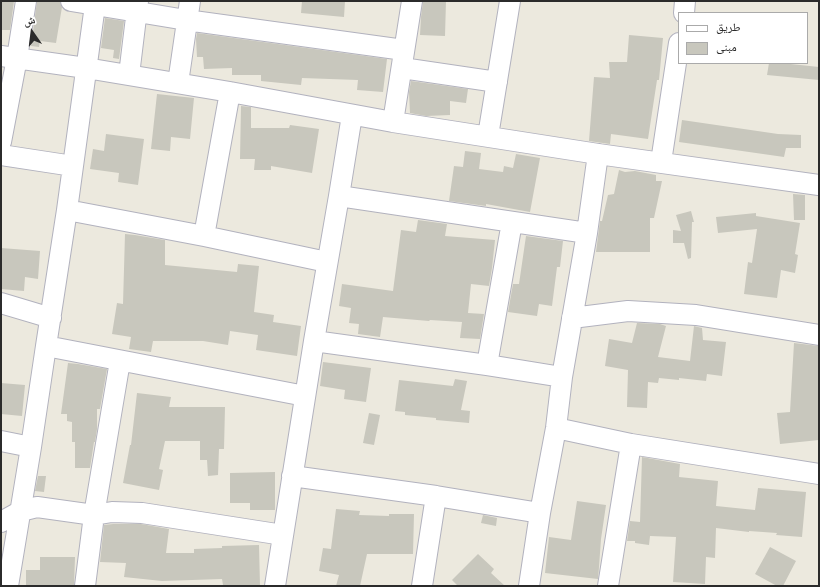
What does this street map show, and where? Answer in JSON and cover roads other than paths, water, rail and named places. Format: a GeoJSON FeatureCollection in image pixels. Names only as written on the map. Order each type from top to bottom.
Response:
{"type":"FeatureCollection","features":[{"type":"Feature","properties":{"kind":"street"},"geometry":{"type":"LineString","coordinates":[[1,142],[9,57],[26,1]]}},
{"type":"Feature","properties":{"kind":"street"},"geometry":{"type":"LineString","coordinates":[[71,1],[95,5],[138,6],[188,10],[497,82]]}},
{"type":"Feature","properties":{"kind":"street"},"geometry":{"type":"LineString","coordinates":[[393,122],[412,1]]}},
{"type":"Feature","properties":{"kind":"street"},"geometry":{"type":"LineString","coordinates":[[488,136],[510,1]]}},
{"type":"Feature","properties":{"kind":"street"},"geometry":{"type":"LineString","coordinates":[[684,12],[685,1]]}},
{"type":"Feature","properties":{"kind":"street"},"geometry":{"type":"LineString","coordinates":[[8,586],[21,511],[67,210],[95,5]]}},
{"type":"Feature","properties":{"kind":"street"},"geometry":{"type":"LineString","coordinates":[[129,75],[138,6]]}},
{"type":"Feature","properties":{"kind":"street"},"geometry":{"type":"LineString","coordinates":[[178,83],[188,10]]}},
{"type":"Feature","properties":{"kind":"street"},"geometry":{"type":"LineString","coordinates":[[661,162],[678,50]]}},
{"type":"Feature","properties":{"kind":"street"},"geometry":{"type":"LineString","coordinates":[[9,57],[178,83],[393,122],[598,154],[819,185]]}},
{"type":"Feature","properties":{"kind":"street"},"geometry":{"type":"LineString","coordinates":[[204,236],[230,92]]}},
{"type":"Feature","properties":{"kind":"street"},"geometry":{"type":"LineString","coordinates":[[275,586],[352,115]]}},
{"type":"Feature","properties":{"kind":"street"},"geometry":{"type":"LineString","coordinates":[[529,586],[540,514],[556,428],[562,376],[587,233],[598,154]]}},
{"type":"Feature","properties":{"kind":"street"},"geometry":{"type":"LineString","coordinates":[[1,155],[72,166]]}},
{"type":"Feature","properties":{"kind":"street"},"geometry":{"type":"LineString","coordinates":[[339,196],[587,233]]}},
{"type":"Feature","properties":{"kind":"street"},"geometry":{"type":"LineString","coordinates":[[67,210],[204,236],[327,262]]}},
{"type":"Feature","properties":{"kind":"street"},"geometry":{"type":"LineString","coordinates":[[487,365],[512,222]]}},
{"type":"Feature","properties":{"kind":"street"},"geometry":{"type":"LineString","coordinates":[[1,303],[50,318]]}},
{"type":"Feature","properties":{"kind":"street"},"geometry":{"type":"LineString","coordinates":[[572,318],[628,311],[696,315],[819,335]]}},
{"type":"Feature","properties":{"kind":"street"},"geometry":{"type":"LineString","coordinates":[[314,341],[562,376]]}},
{"type":"Feature","properties":{"kind":"street"},"geometry":{"type":"LineString","coordinates":[[46,346],[306,396]]}},
{"type":"Feature","properties":{"kind":"street"},"geometry":{"type":"LineString","coordinates":[[85,586],[94,515],[120,361]]}},
{"type":"Feature","properties":{"kind":"street"},"geometry":{"type":"LineString","coordinates":[[556,428],[631,444],[819,474]]}},
{"type":"Feature","properties":{"kind":"street"},"geometry":{"type":"LineString","coordinates":[[1,441],[31,447]]}},
{"type":"Feature","properties":{"kind":"street"},"geometry":{"type":"LineString","coordinates":[[608,586],[631,444]]}},
{"type":"Feature","properties":{"kind":"street"},"geometry":{"type":"LineString","coordinates":[[292,476],[436,496],[540,514]]}},
{"type":"Feature","properties":{"kind":"street"},"geometry":{"type":"LineString","coordinates":[[422,586],[436,496]]}},
{"type":"Feature","properties":{"kind":"street"},"geometry":{"type":"LineString","coordinates":[[1,522],[21,511],[37,507],[94,515],[112,512],[142,513],[283,535]]}}]}
